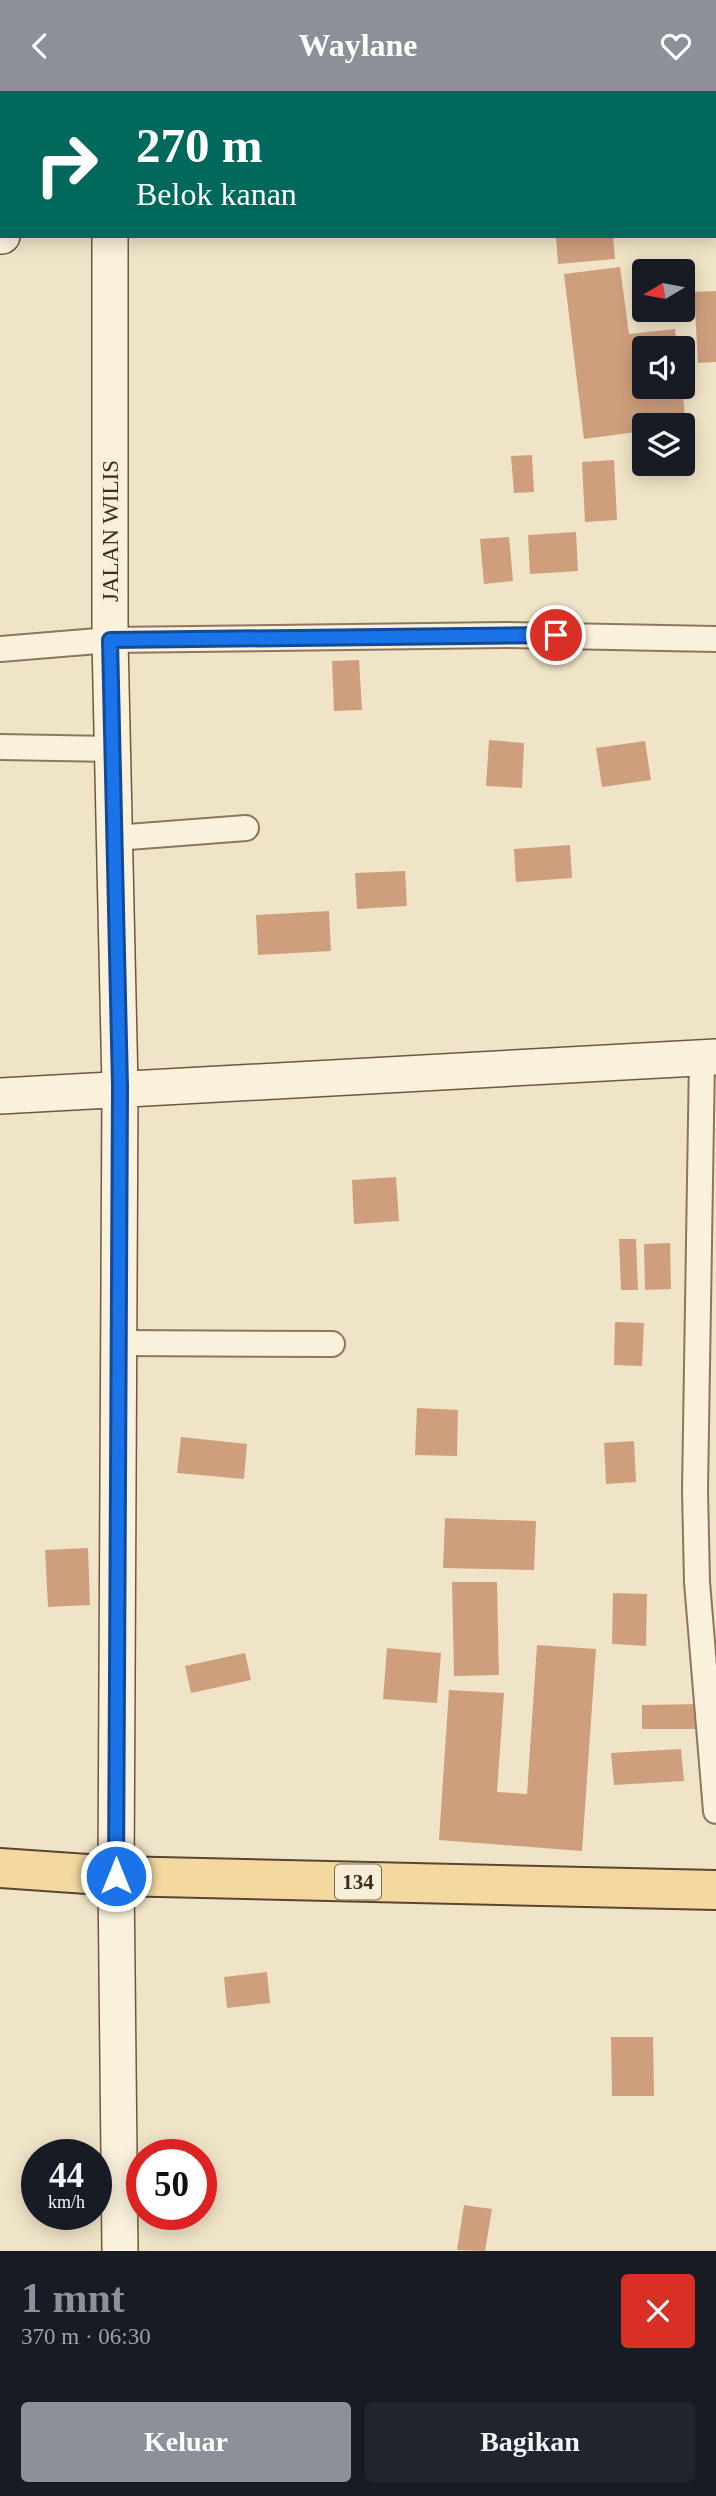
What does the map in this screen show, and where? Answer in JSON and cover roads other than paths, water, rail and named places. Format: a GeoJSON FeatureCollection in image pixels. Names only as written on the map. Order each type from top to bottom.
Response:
{"type":"FeatureCollection","features":[{"type":"Feature","properties":{"kind":"main road","name":"JALAN WILIS"},"geometry":{"type":"LineString","coordinates":[[110,238],[110,640],[120,1087],[116,1876],[120,2251]]}},
{"type":"Feature","properties":{"kind":"main road"},"geometry":{"type":"LineString","coordinates":[[0,1096],[120,1087],[362,1079],[709,1058]]}},
{"type":"Feature","properties":{"kind":"main road","name":"134"},"geometry":{"type":"LineString","coordinates":[[0,1868],[116,1876],[716,1890]]}},
{"type":"Feature","properties":{"kind":"street"},"geometry":{"type":"LineString","coordinates":[[0,649],[110,640],[504,635],[716,639]]}},
{"type":"Feature","properties":{"kind":"street"},"geometry":{"type":"LineString","coordinates":[[0,747],[113,749]]}},
{"type":"Feature","properties":{"kind":"street"},"geometry":{"type":"LineString","coordinates":[[116,838],[246,828]]}},
{"type":"Feature","properties":{"kind":"street"},"geometry":{"type":"LineString","coordinates":[[709,1058],[695,1490],[697,1582],[716,1811]]}},
{"type":"Feature","properties":{"kind":"street"},"geometry":{"type":"LineString","coordinates":[[119,1343],[332,1344]]}}]}
